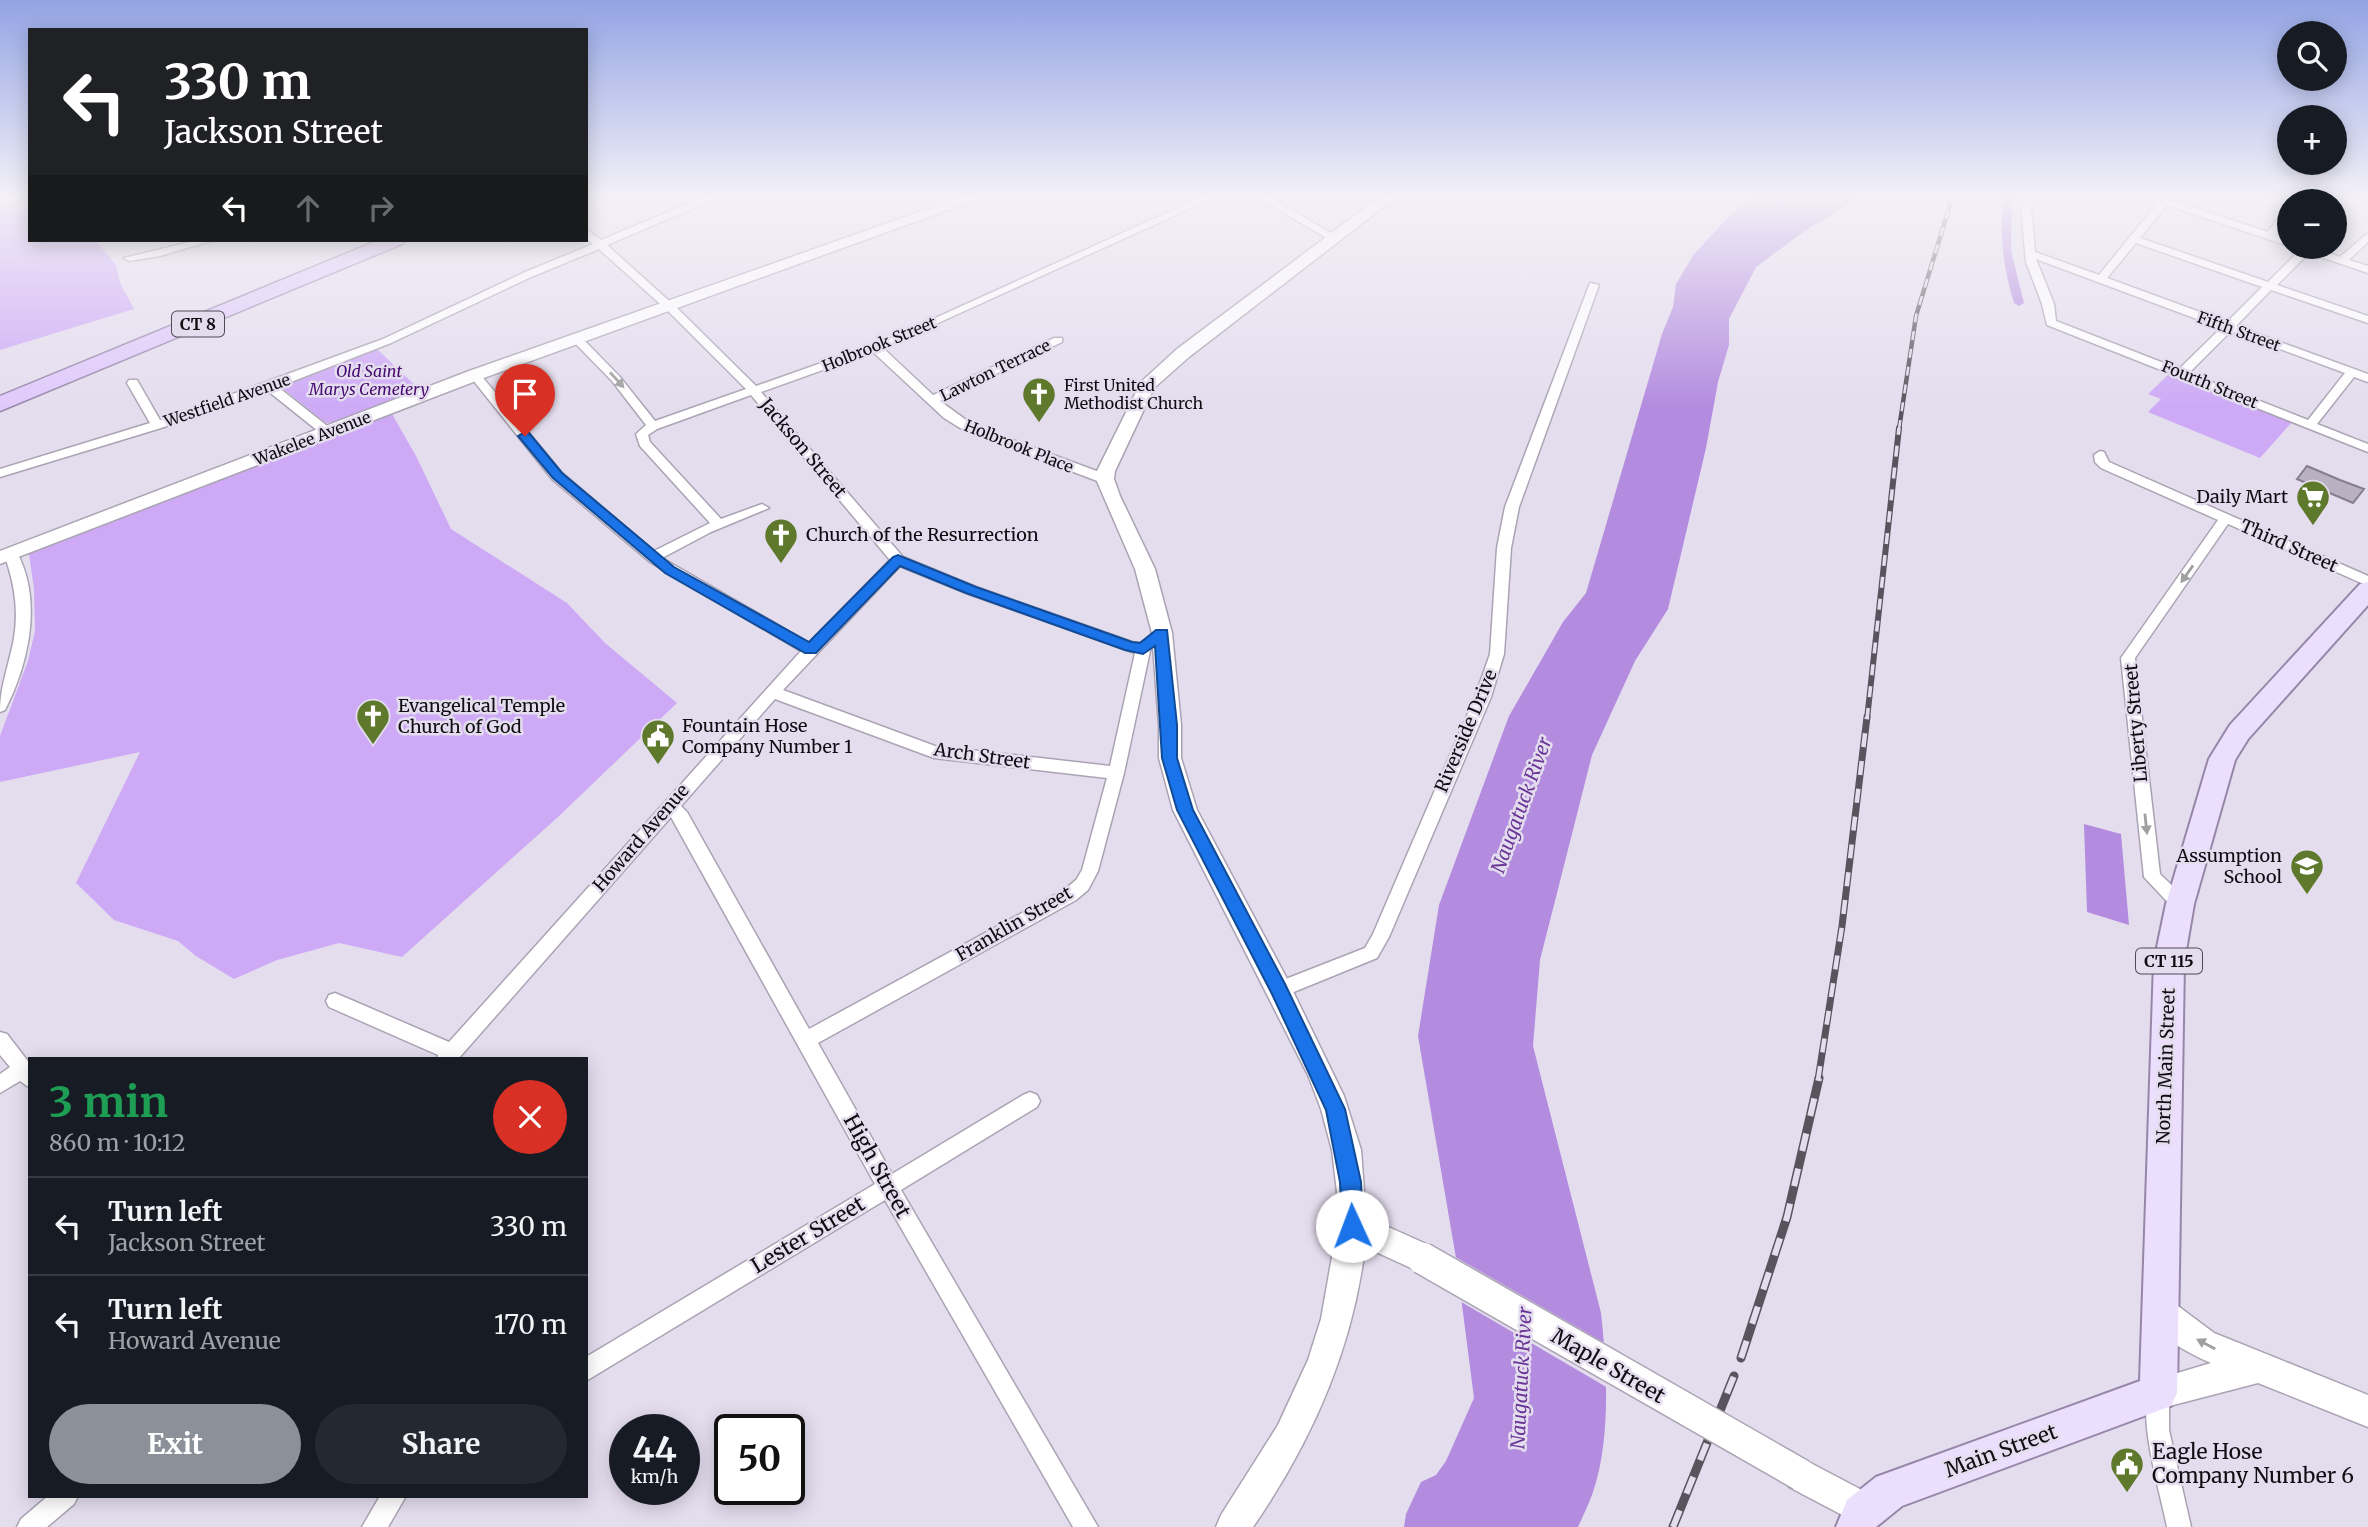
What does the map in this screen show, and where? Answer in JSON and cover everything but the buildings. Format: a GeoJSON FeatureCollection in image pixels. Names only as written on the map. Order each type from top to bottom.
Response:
{"type":"FeatureCollection","features":[{"type":"Feature","properties":{"kind":"highway","name":"CT 8"},"geometry":{"type":"LineString","coordinates":[[0,396],[316,266]]}},
{"type":"Feature","properties":{"kind":"highway","name":"CT 8"},"geometry":{"type":"LineString","coordinates":[[0,404],[333,266]]}},
{"type":"Feature","properties":{"kind":"highway"},"geometry":{"type":"LineString","coordinates":[[0,413],[110,366],[179,332]]}},
{"type":"Feature","properties":{"kind":"main road","name":"Wakelee Avenue"},"geometry":{"type":"LineString","coordinates":[[5,556],[475,375],[780,266]]}},
{"type":"Feature","properties":{"kind":"main road"},"geometry":{"type":"LineString","coordinates":[[1105,479],[1106,471],[1147,386],[1183,353],[1299,266]]}},
{"type":"Feature","properties":{"kind":"main road","name":"Franklin Street"},"geometry":{"type":"LineString","coordinates":[[1105,479],[1145,569],[1152,641]]}},
{"type":"Feature","properties":{"kind":"main road","name":"North Main Street"},"geometry":{"type":"LineString","coordinates":[[2158,1393],[2169,962],[2180,904],[2222,759],[2239,733],[2368,590]]}},
{"type":"Feature","properties":{"kind":"main road"},"geometry":{"type":"LineString","coordinates":[[1152,641],[1170,725],[1170,758],[1185,810],[1279,990],[1336,1109],[1350,1182],[1352,1226],[1345,1284],[1318,1375],[1289,1439],[1233,1527]]}},
{"type":"Feature","properties":{"kind":"main road","name":"Maple Street"},"geometry":{"type":"LineString","coordinates":[[1352,1226],[1422,1258],[1801,1475],[1861,1519]]}},
{"type":"Feature","properties":{"kind":"main road"},"geometry":{"type":"LineString","coordinates":[[2159,1311],[2203,1344],[2296,1380],[2368,1412]]}},
{"type":"Feature","properties":{"kind":"main road"},"geometry":{"type":"LineString","coordinates":[[2158,1393],[2258,1367]]}},
{"type":"Feature","properties":{"kind":"main road","name":"Main Street"},"geometry":{"type":"LineString","coordinates":[[1861,1519],[1890,1490],[2158,1393]]}},
{"type":"Feature","properties":{"kind":"street","name":"Westfield Avenue"},"geometry":{"type":"LineString","coordinates":[[0,473],[271,387],[422,326],[547,266]]}},
{"type":"Feature","properties":{"kind":"street","name":"Jackson Street"},"geometry":{"type":"LineString","coordinates":[[624,266],[755,391],[898,560],[971,590],[1152,641]]}},
{"type":"Feature","properties":{"kind":"street","name":"Holbrook Street"},"geometry":{"type":"LineString","coordinates":[[653,426],[876,348],[1057,266]]}},
{"type":"Feature","properties":{"kind":"street","name":"Fourth Street"},"geometry":{"type":"LineString","coordinates":[[2033,266],[2048,304],[2051,323],[2368,448]]}},
{"type":"Feature","properties":{"kind":"street","name":"Fifth Street"},"geometry":{"type":"LineString","coordinates":[[2066,266],[2368,378]]}},
{"type":"Feature","properties":{"kind":"street"},"geometry":{"type":"LineString","coordinates":[[2101,279],[2111,266]]}},
{"type":"Feature","properties":{"kind":"street"},"geometry":{"type":"LineString","coordinates":[[2211,266],[2368,320]]}},
{"type":"Feature","properties":{"kind":"street"},"geometry":{"type":"LineString","coordinates":[[2182,373],[2288,266]]}},
{"type":"Feature","properties":{"kind":"street","name":"Riverside Drive"},"geometry":{"type":"LineString","coordinates":[[1279,990],[1371,953],[1380,937],[1483,697],[1497,654],[1504,548],[1512,507],[1594,285]]}},
{"type":"Feature","properties":{"kind":"street"},"geometry":{"type":"LineString","coordinates":[[576,338],[616,379],[653,426],[642,434],[644,443],[719,524]]}},
{"type":"Feature","properties":{"kind":"street","name":"Lawton Terrace"},"geometry":{"type":"LineString","coordinates":[[932,400],[1058,340]]}},
{"type":"Feature","properties":{"kind":"street","name":"Holbrook Place"},"geometry":{"type":"LineString","coordinates":[[876,348],[948,415],[977,432],[1105,479]]}},
{"type":"Feature","properties":{"kind":"street"},"geometry":{"type":"LineString","coordinates":[[2310,425],[2352,372]]}},
{"type":"Feature","properties":{"kind":"street"},"geometry":{"type":"LineString","coordinates":[[475,375],[557,476],[653,557],[670,570],[810,650]]}},
{"type":"Feature","properties":{"kind":"street"},"geometry":{"type":"LineString","coordinates":[[133,383],[157,425]]}},
{"type":"Feature","properties":{"kind":"street"},"geometry":{"type":"LineString","coordinates":[[271,387],[327,432]]}},
{"type":"Feature","properties":{"kind":"street","name":"Third Street"},"geometry":{"type":"LineString","coordinates":[[2100,456],[2101,463],[2105,466],[2368,581]]}},
{"type":"Feature","properties":{"kind":"street"},"geometry":{"type":"LineString","coordinates":[[653,557],[719,524],[762,508]]}},
{"type":"Feature","properties":{"kind":"street","name":"Liberty Street"},"geometry":{"type":"LineString","coordinates":[[2180,904],[2152,877],[2128,658],[2226,518]]}},
{"type":"Feature","properties":{"kind":"street"},"geometry":{"type":"LineString","coordinates":[[0,706],[17,660],[25,609],[20,573],[5,556]]}},
{"type":"Feature","properties":{"kind":"street","name":"Howard Avenue"},"geometry":{"type":"LineString","coordinates":[[449,1055],[810,650],[898,560]]}},
{"type":"Feature","properties":{"kind":"street","name":"Franklin Street"},"geometry":{"type":"LineString","coordinates":[[806,1040],[1077,890],[1090,871],[1152,641]]}},
{"type":"Feature","properties":{"kind":"street","name":"Arch Street"},"geometry":{"type":"LineString","coordinates":[[772,692],[934,752],[1116,773]]}},
{"type":"Feature","properties":{"kind":"street","name":"High Street"},"geometry":{"type":"LineString","coordinates":[[670,806],[681,816],[888,1187],[1086,1527]]}},
{"type":"Feature","properties":{"kind":"street"},"geometry":{"type":"LineString","coordinates":[[335,1001],[449,1055]]}},
{"type":"Feature","properties":{"kind":"street"},"geometry":{"type":"LineString","coordinates":[[0,1040],[26,1074],[0,1084]]}},
{"type":"Feature","properties":{"kind":"street","name":"Lester Street"},"geometry":{"type":"LineString","coordinates":[[588,1369],[1030,1101]]}},
{"type":"Feature","properties":{"kind":"street"},"geometry":{"type":"LineString","coordinates":[[2158,1393],[2158,1430],[2179,1527]]}},
{"type":"Feature","properties":{"kind":"street"},"geometry":{"type":"LineString","coordinates":[[29,1527],[64,1498]]}},
{"type":"Feature","properties":{"kind":"street"},"geometry":{"type":"LineString","coordinates":[[374,1527],[393,1498]]}},
{"type":"Feature","properties":{"kind":"green space"},"geometry":{"type":"Polygon","coordinates":[[[0,266],[116,266],[120,283],[134,309],[0,350],[0,266]]]}},
{"type":"Feature","properties":{"kind":"green space","name":"Old Saint Marys Cemetery"},"geometry":{"type":"Polygon","coordinates":[[[377,349],[420,390],[336,422],[326,423],[281,387],[377,349]]]}},
{"type":"Feature","properties":{"kind":"green space"},"geometry":{"type":"Polygon","coordinates":[[[2169,374],[2292,422],[2260,458],[2148,412],[2161,399],[2148,394],[2169,374]]]}},
{"type":"Feature","properties":{"kind":"green space"},"geometry":{"type":"Polygon","coordinates":[[[392,414],[416,456],[451,529],[567,603],[605,643],[677,703],[558,817],[402,957],[339,943],[277,960],[234,979],[196,956],[178,941],[114,920],[76,883],[140,752],[0,782],[0,736],[28,661],[35,631],[34,589],[29,554],[392,414]]]}},
{"type":"Feature","properties":{"kind":"water","name":"Naugatuck River"},"geometry":{"type":"Polygon","coordinates":[[[1687,266],[1757,266],[1729,319],[1729,345],[1718,382],[1706,448],[1668,609],[1635,661],[1592,755],[1540,960],[1533,1046],[1601,1313],[1606,1403],[1599,1472],[1578,1527],[1404,1527],[1406,1514],[1421,1482],[1436,1475],[1446,1461],[1474,1398],[1456,1258],[1418,1036],[1439,905],[1509,716],[1563,622],[1586,593],[1662,334],[1673,307],[1676,284],[1687,266]]]}},
{"type":"Feature","properties":{"kind":"water"},"geometry":{"type":"Polygon","coordinates":[[[2084,824],[2121,834],[2129,925],[2087,912],[2084,824]]]}},
{"type":"Feature","properties":{"kind":"pier"},"geometry":{"type":"Polygon","coordinates":[[[1452,1255],[1608,1345],[1608,1388],[1458,1300],[1452,1255]]]}},
{"type":"Feature","properties":{"kind":"waterway"},"geometry":{"type":"LineString","coordinates":[[2010,266],[2019,303]]}},
{"type":"Feature","properties":{"kind":"railway"},"geometry":{"type":"LineString","coordinates":[[1899,429],[1916,316],[1931,266]]}},
{"type":"Feature","properties":{"kind":"railway"},"geometry":{"type":"LineString","coordinates":[[1867,719],[1899,428]]}},
{"type":"Feature","properties":{"kind":"railway"},"geometry":{"type":"LineString","coordinates":[[1818,1080],[1842,926],[1867,717]]}},
{"type":"Feature","properties":{"kind":"railway"},"geometry":{"type":"LineString","coordinates":[[1741,1358],[1787,1217],[1819,1078]]}},
{"type":"Feature","properties":{"kind":"railway"},"geometry":{"type":"LineString","coordinates":[[1673,1527],[1734,1376]]}},
{"type":"Feature","properties":{"kind":"place","name":"First United Methodist Church"},"geometry":{"type":"Point","coordinates":[1039,424]}},
{"type":"Feature","properties":{"kind":"place","name":"Daily Mart"},"geometry":{"type":"Point","coordinates":[2313,527]}},
{"type":"Feature","properties":{"kind":"place","name":"Church of the Resurrection"},"geometry":{"type":"Point","coordinates":[781,565]}},
{"type":"Feature","properties":{"kind":"place","name":"Evangelical Temple Church of God"},"geometry":{"type":"Point","coordinates":[373,746]}},
{"type":"Feature","properties":{"kind":"place","name":"Fountain Hose Company Number 1"},"geometry":{"type":"Point","coordinates":[658,766]}},
{"type":"Feature","properties":{"kind":"place","name":"Assumption School"},"geometry":{"type":"Point","coordinates":[2307,896]}},
{"type":"Feature","properties":{"kind":"place","name":"Eagle Hose Company Number 6"},"geometry":{"type":"Point","coordinates":[2127,1494]}},
{"type":"Feature","properties":{"kind":"route"},"geometry":{"type":"LineString","coordinates":[[525,436],[557,476],[670,570],[810,650],[898,560],[971,590],[1130,647],[1143,649],[1161,633],[1170,725],[1170,758],[1175,781],[1185,810],[1279,990],[1336,1109],[1346,1149],[1352,1226]]}}]}
